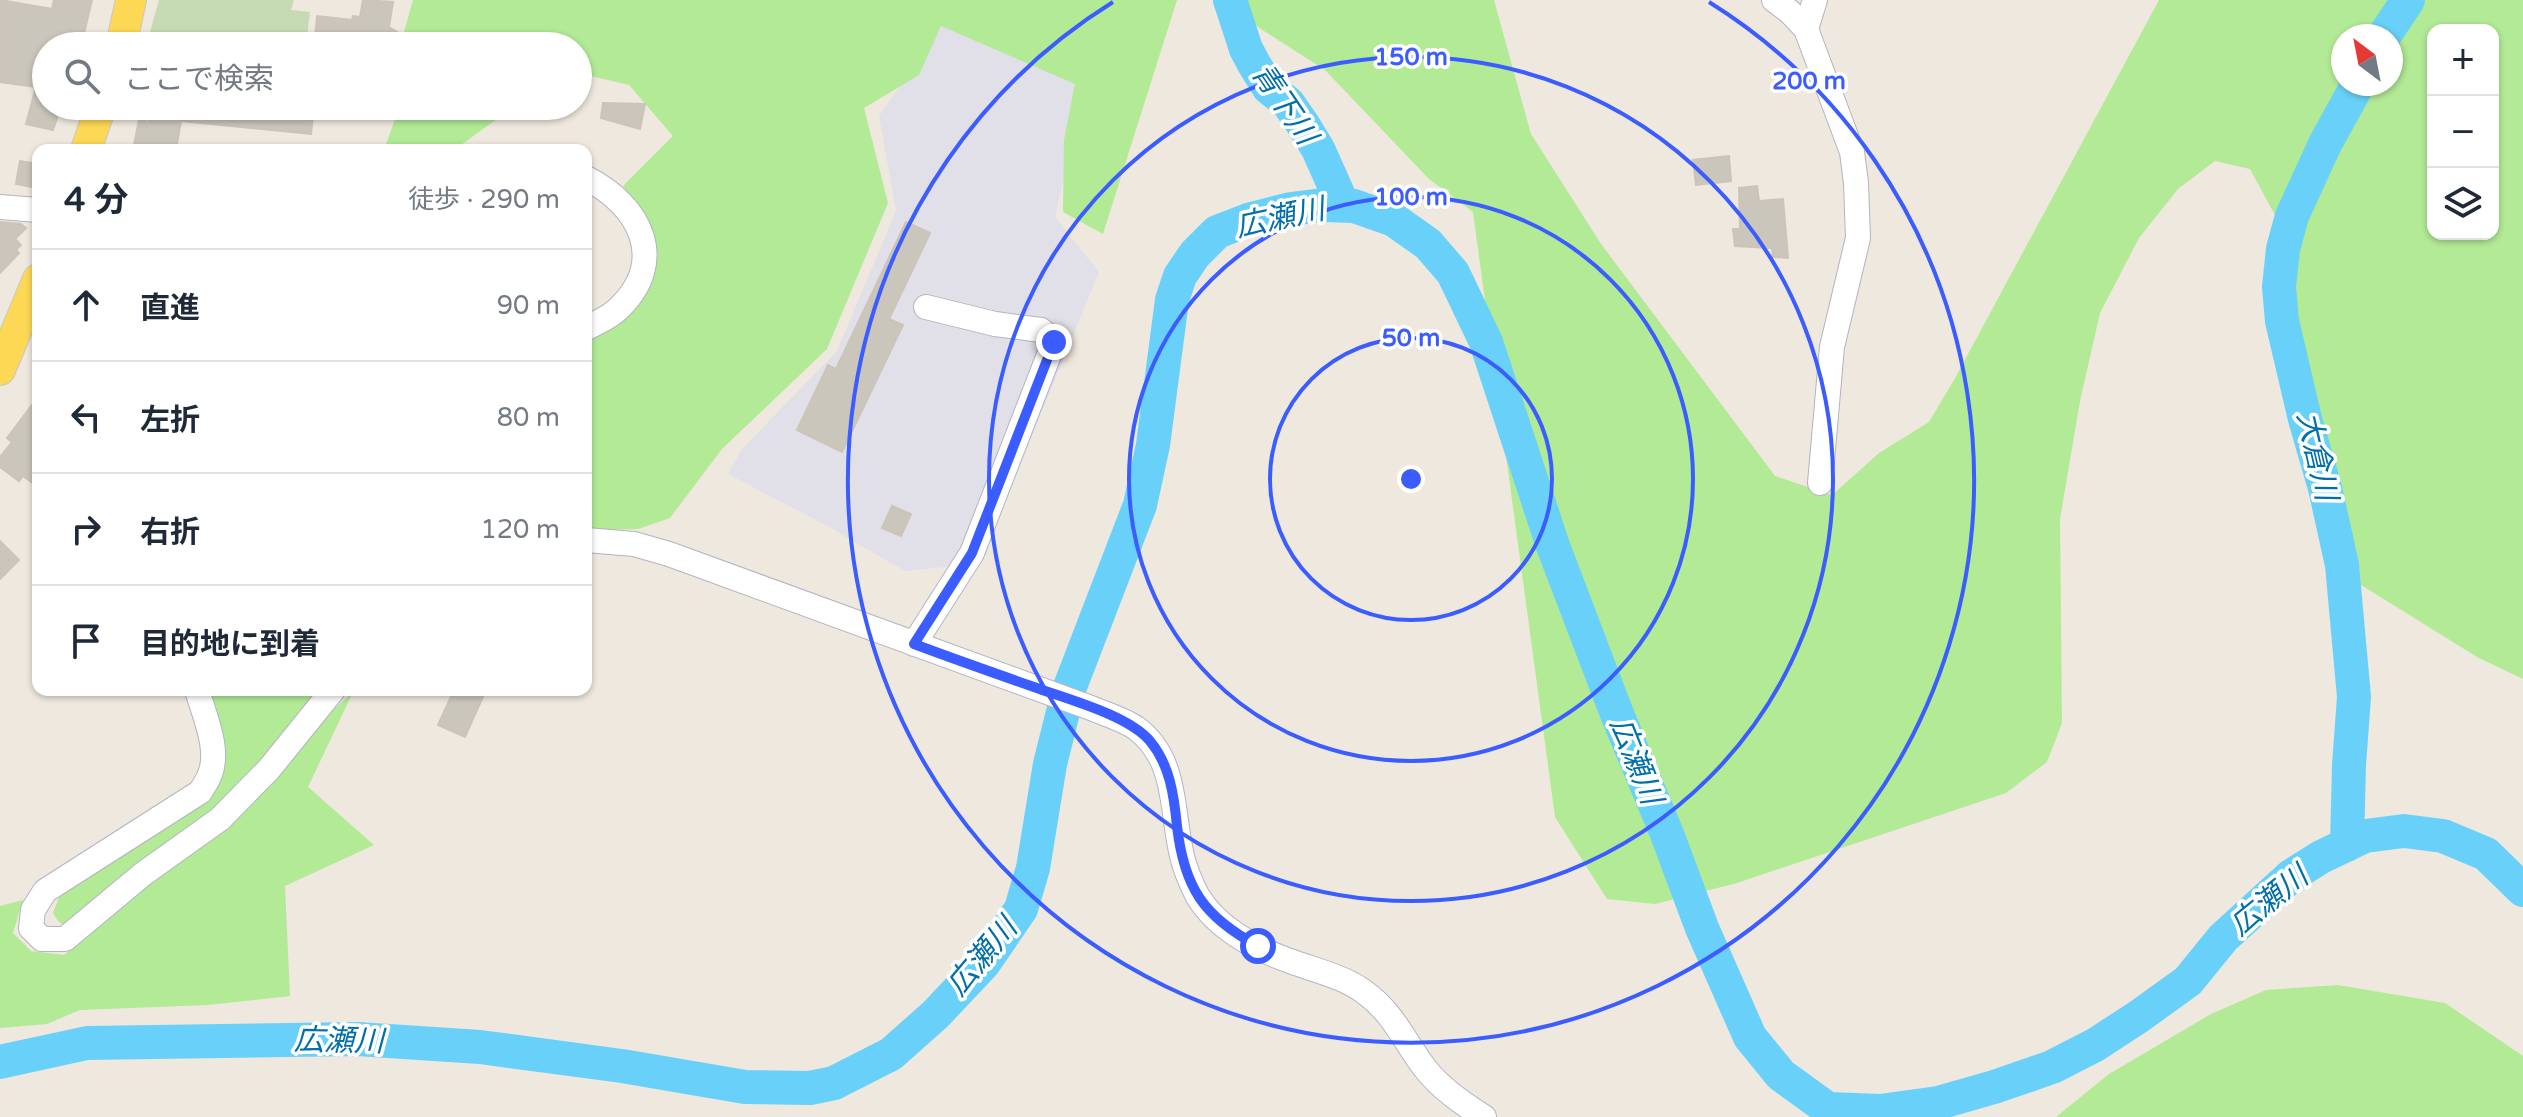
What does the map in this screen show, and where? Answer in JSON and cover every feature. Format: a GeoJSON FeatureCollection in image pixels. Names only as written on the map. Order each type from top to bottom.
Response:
{"type":"FeatureCollection","features":[{"type":"Feature","properties":{"kind":"main road"},"geometry":{"type":"LineString","coordinates":[[124,32],[131,0]]}},
{"type":"Feature","properties":{"kind":"main road"},"geometry":{"type":"LineString","coordinates":[[88,144],[96,120]]}},
{"type":"Feature","properties":{"kind":"main road"},"geometry":{"type":"LineString","coordinates":[[0,370],[32,295]]}},
{"type":"Feature","properties":{"kind":"street"},"geometry":{"type":"LineString","coordinates":[[1774,0],[1806,29],[1852,152],[1856,183],[1858,238],[1832,347],[1820,483]]}},
{"type":"Feature","properties":{"kind":"street"},"geometry":{"type":"LineString","coordinates":[[1806,29],[1815,0]]}},
{"type":"Feature","properties":{"kind":"street"},"geometry":{"type":"LineString","coordinates":[[592,181],[636,219],[646,245],[643,270],[630,296],[616,311],[592,325]]}},
{"type":"Feature","properties":{"kind":"street"},"geometry":{"type":"LineString","coordinates":[[0,207],[32,210]]}},
{"type":"Feature","properties":{"kind":"street"},"geometry":{"type":"LineString","coordinates":[[914,644],[972,553],[1054,342],[1041,330],[995,324],[926,307]]}},
{"type":"Feature","properties":{"kind":"street"},"geometry":{"type":"LineString","coordinates":[[592,540],[634,544],[669,554],[1134,726],[1150,740],[1161,758],[1175,801],[1182,856],[1195,890],[1209,912],[1226,928],[1258,946],[1361,990],[1389,1013],[1437,1082],[1458,1101],[1484,1117]]}},
{"type":"Feature","properties":{"kind":"street"},"geometry":{"type":"LineString","coordinates":[[199,696],[213,747],[211,774],[200,792],[45,891],[33,910],[31,928],[42,939],[65,939],[143,874],[220,819],[269,769],[328,696]]}},
{"type":"Feature","properties":{"kind":"shaded area"},"geometry":{"type":"Polygon","coordinates":[[[952,12],[1085,83],[1055,217],[1099,272],[980,563],[905,571],[728,474],[742,449],[837,351],[896,211],[879,116],[952,12]]]}},
{"type":"Feature","properties":{"kind":"green space"},"geometry":{"type":"Polygon","coordinates":[[[159,0],[294,0],[291,10],[310,12],[308,32],[150,32],[159,0]]]}},
{"type":"Feature","properties":{"kind":"green space"},"geometry":{"type":"Polygon","coordinates":[[[413,0],[1177,0],[1103,234],[1063,212],[1064,140],[1075,84],[941,26],[919,75],[864,108],[888,203],[827,349],[722,449],[670,518],[638,529],[592,530],[592,337],[618,326],[639,299],[658,255],[650,224],[623,186],[673,136],[629,85],[592,76],[592,32],[404,32],[413,0]]]}},
{"type":"Feature","properties":{"kind":"green space"},"geometry":{"type":"Polygon","coordinates":[[[1216,0],[1494,0],[1531,134],[1601,244],[1775,476],[1832,495],[1879,453],[1929,422],[2159,0],[2523,0],[2523,679],[2477,657],[2337,570],[2320,535],[2299,453],[2276,217],[2250,169],[2215,161],[2178,189],[2139,238],[2100,313],[2080,401],[2060,519],[2062,723],[2047,762],[2006,793],[1737,883],[1655,904],[1607,899],[1555,817],[1473,212],[1429,179],[1325,70],[1216,0]]]}},
{"type":"Feature","properties":{"kind":"green space"},"geometry":{"type":"Polygon","coordinates":[[[395,120],[496,120],[462,144],[386,144],[395,120]]]}},
{"type":"Feature","properties":{"kind":"green space"},"geometry":{"type":"Polygon","coordinates":[[[208,696],[322,696],[218,809],[66,927],[58,921],[53,913],[60,895],[207,793],[208,696]]]}},
{"type":"Feature","properties":{"kind":"green space"},"geometry":{"type":"Polygon","coordinates":[[[351,696],[308,787],[374,845],[285,886],[290,996],[208,1005],[80,1010],[47,1024],[0,1028],[0,906],[23,900],[13,933],[31,951],[64,955],[139,892],[351,696]]]}},
{"type":"Feature","properties":{"kind":"green space"},"geometry":{"type":"Polygon","coordinates":[[[2338,985],[2445,1003],[2523,1056],[2523,1117],[2056,1117],[2109,1074],[2211,1014],[2266,990],[2338,985]]]}},
{"type":"Feature","properties":{"kind":"building"},"geometry":{"type":"Polygon","coordinates":[[[0,0],[52,9],[54,0],[92,0],[84,32],[32,32],[32,86],[0,82],[0,0]]]}},
{"type":"Feature","properties":{"kind":"building"},"geometry":{"type":"Polygon","coordinates":[[[363,0],[393,2],[389,27],[397,32],[316,32],[317,16],[352,20],[353,16],[360,17],[363,0]]]}},
{"type":"Feature","properties":{"kind":"building"},"geometry":{"type":"Polygon","coordinates":[[[32,102],[32,120],[56,120],[53,130],[26,124],[32,102]]]}},
{"type":"Feature","properties":{"kind":"building"},"geometry":{"type":"Polygon","coordinates":[[[603,103],[645,104],[640,129],[601,118],[603,103]]]}},
{"type":"Feature","properties":{"kind":"building"},"geometry":{"type":"Polygon","coordinates":[[[139,120],[149,120],[312,120],[311,134],[181,121],[177,144],[134,144],[139,120]]]}},
{"type":"Feature","properties":{"kind":"building"},"geometry":{"type":"Polygon","coordinates":[[[1729,156],[1731,181],[1696,185],[1693,160],[1729,156]]]}},
{"type":"Feature","properties":{"kind":"building"},"geometry":{"type":"Polygon","coordinates":[[[20,161],[32,163],[32,187],[16,184],[20,161]]]}},
{"type":"Feature","properties":{"kind":"building"},"geometry":{"type":"Polygon","coordinates":[[[1757,186],[1759,201],[1783,199],[1788,258],[1773,257],[1772,248],[1735,246],[1733,229],[1740,229],[1739,188],[1757,186]]]}},
{"type":"Feature","properties":{"kind":"building"},"geometry":{"type":"Polygon","coordinates":[[[0,222],[21,224],[26,228],[15,239],[21,245],[16,250],[19,253],[0,273],[0,222]]]}},
{"type":"Feature","properties":{"kind":"building"},"geometry":{"type":"Polygon","coordinates":[[[906,222],[930,233],[889,319],[903,325],[842,452],[797,430],[828,365],[836,369],[906,222]]]}},
{"type":"Feature","properties":{"kind":"building"},"geometry":{"type":"Polygon","coordinates":[[[32,405],[32,483],[23,476],[19,481],[0,467],[0,457],[12,442],[7,438],[32,405]]]}},
{"type":"Feature","properties":{"kind":"building"},"geometry":{"type":"Polygon","coordinates":[[[892,506],[911,514],[901,536],[882,528],[892,506]]]}},
{"type":"Feature","properties":{"kind":"building"},"geometry":{"type":"Polygon","coordinates":[[[0,541],[19,560],[0,579],[0,541]]]}},
{"type":"Feature","properties":{"kind":"building"},"geometry":{"type":"Polygon","coordinates":[[[451,696],[483,696],[465,737],[438,725],[451,696]]]}},
{"type":"Feature","properties":{"kind":"waterway","name":"青下川"},"geometry":{"type":"LineString","coordinates":[[1230,0],[1254,64],[1269,88],[1288,103],[1304,126],[1343,205]]}},
{"type":"Feature","properties":{"kind":"waterway","name":"大倉川"},"geometry":{"type":"LineString","coordinates":[[2392,24],[2408,0]]}},
{"type":"Feature","properties":{"kind":"waterway","name":"大倉川"},"geometry":{"type":"LineString","coordinates":[[2347,845],[2354,697],[2342,565],[2282,321],[2279,287],[2283,249],[2292,216],[2351,96]]}},
{"type":"Feature","properties":{"kind":"waterway","name":"広瀬川"},"geometry":{"type":"LineString","coordinates":[[0,1062],[87,1043],[358,1039],[480,1047],[622,1066],[745,1087],[810,1088],[834,1083],[891,1054],[936,1014],[984,963],[1021,909],[1033,868],[1050,764],[1068,692],[1140,505],[1153,445],[1172,300],[1180,276],[1195,254],[1217,232],[1291,209],[1323,205],[1354,206],[1394,220],[1428,244],[1453,273],[1486,342],[1553,546],[1617,714],[1702,928],[1750,1037],[1781,1075],[1828,1109],[1880,1111],[1938,1103],[2052,1067],[2095,1045],[2188,981],[2223,938],[2291,876],[2321,857],[2365,836],[2404,831],[2443,836],[2486,854],[2523,890]]}},
{"type":"Feature","properties":{"kind":"route"},"geometry":{"type":"LineString","coordinates":[[1054,342],[972,553],[914,644],[1091,708],[1134,726],[1150,740],[1169,778],[1182,856],[1190,881],[1209,912],[1226,928],[1258,946]]}}]}
